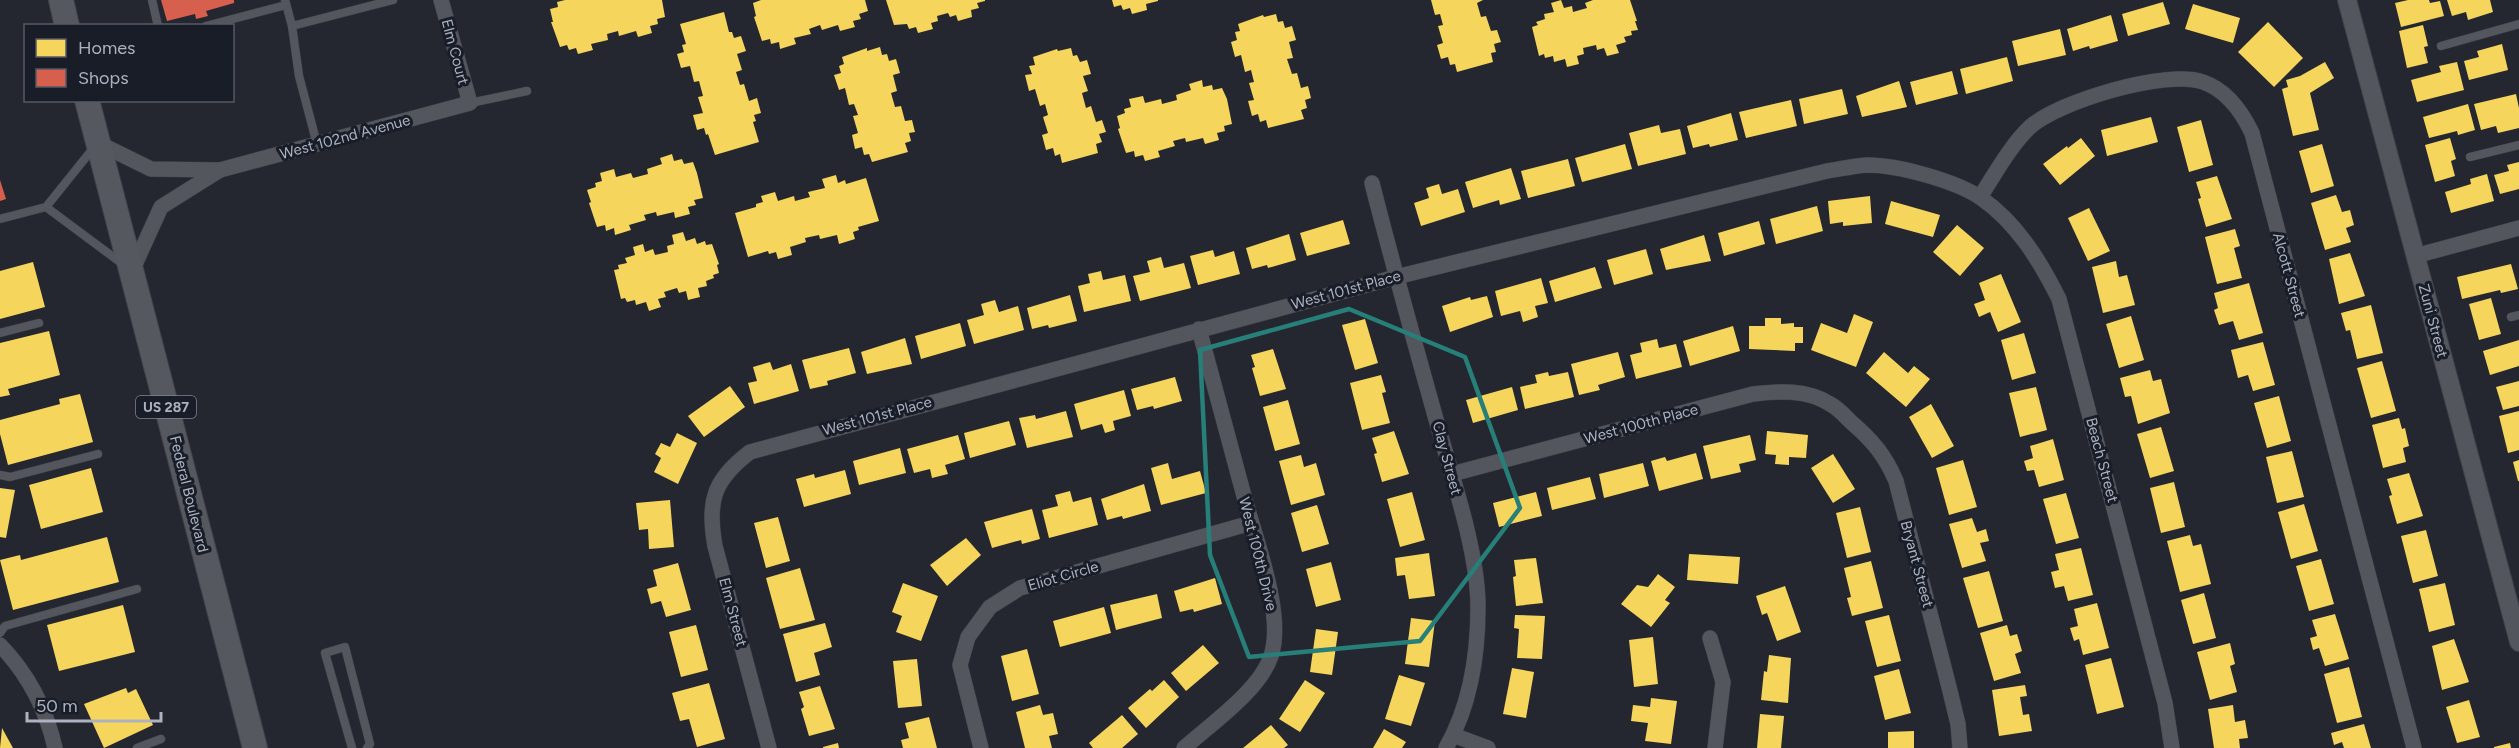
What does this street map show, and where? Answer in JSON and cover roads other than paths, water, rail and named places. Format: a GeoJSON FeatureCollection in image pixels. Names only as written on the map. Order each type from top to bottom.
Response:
{"type":"FeatureCollection","features":[{"type":"Feature","properties":{"kind":"main road"},"geometry":{"type":"LineString","coordinates":[[61,0],[67,24]]}},
{"type":"Feature","properties":{"kind":"main road","name":"Federal Boulevard"},"geometry":{"type":"LineString","coordinates":[[88,102],[255,748]]}},
{"type":"Feature","properties":{"kind":"street","name":"Elm Court"},"geometry":{"type":"LineString","coordinates":[[441,0],[470,104]]}},
{"type":"Feature","properties":{"kind":"street","name":"Zuni Street"},"geometry":{"type":"LineString","coordinates":[[2347,0],[2519,642]]}},
{"type":"Feature","properties":{"kind":"street","name":"Alcott Street"},"geometry":{"type":"LineString","coordinates":[[1980,197],[2029,128],[2056,109],[2079,100],[2174,78],[2204,82],[2216,88],[2237,106],[2252,133],[2414,748]]}},
{"type":"Feature","properties":{"kind":"street","name":"West 102nd Avenue"},"geometry":{"type":"LineString","coordinates":[[98,143],[151,169],[220,170],[470,104]]}},
{"type":"Feature","properties":{"kind":"street","name":"West 101st Place"},"geometry":{"type":"LineString","coordinates":[[726,477],[737,462],[750,452],[768,445],[1396,277],[1852,167],[1869,165],[1928,176],[1980,197]]}},
{"type":"Feature","properties":{"kind":"street","name":"West 102nd Avenue"},"geometry":{"type":"LineString","coordinates":[[132,272],[161,207],[220,170]]}},
{"type":"Feature","properties":{"kind":"street","name":"Clay Street"},"geometry":{"type":"LineString","coordinates":[[1372,183],[1452,474],[1469,545],[1478,607],[1471,681],[1465,707],[1449,742]]}},
{"type":"Feature","properties":{"kind":"street","name":"Beach Street"},"geometry":{"type":"LineString","coordinates":[[1980,197],[1996,210],[2024,240],[2041,262],[2059,298],[2165,703],[2172,748]]}},
{"type":"Feature","properties":{"kind":"street"},"geometry":{"type":"LineString","coordinates":[[2415,256],[2519,228]]}},
{"type":"Feature","properties":{"kind":"street","name":"West 100th Drive"},"geometry":{"type":"LineString","coordinates":[[1184,748],[1248,690],[1263,672],[1271,656],[1274,636],[1273,611],[1199,329]]}},
{"type":"Feature","properties":{"kind":"street","name":"West 100th Place"},"geometry":{"type":"LineString","coordinates":[[1452,474],[1753,394],[1786,391],[1809,395],[1830,404]]}},
{"type":"Feature","properties":{"kind":"street","name":"Bryant Street"},"geometry":{"type":"LineString","coordinates":[[1830,404],[1876,444],[1887,460],[1896,481],[1958,724],[1960,748]]}},
{"type":"Feature","properties":{"kind":"street","name":"Elm Street"},"geometry":{"type":"LineString","coordinates":[[726,477],[716,490],[711,519],[718,557],[769,748]]}},
{"type":"Feature","properties":{"kind":"street","name":"Eliot Circle"},"geometry":{"type":"LineString","coordinates":[[981,748],[960,665],[968,637],[990,607],[1020,588],[1251,523]]}},
{"type":"Feature","properties":{"kind":"street"},"geometry":{"type":"LineString","coordinates":[[1710,638],[1723,681],[1715,748]]}},
{"type":"Feature","properties":{"kind":"street"},"geometry":{"type":"LineString","coordinates":[[0,645],[39,696],[50,724],[55,748]]}},
{"type":"Feature","properties":{"kind":"street"},"geometry":{"type":"LineString","coordinates":[[1449,742],[1488,748]]}},
{"type":"Feature","properties":{"kind":"lane"},"geometry":{"type":"LineString","coordinates":[[152,0],[158,24]]}},
{"type":"Feature","properties":{"kind":"lane"},"geometry":{"type":"LineString","coordinates":[[292,26],[393,0]]}},
{"type":"Feature","properties":{"kind":"lane"},"geometry":{"type":"LineString","coordinates":[[213,24],[285,2],[292,26],[299,76],[318,144]]}},
{"type":"Feature","properties":{"kind":"lane"},"geometry":{"type":"LineString","coordinates":[[2441,46],[2519,24]]}},
{"type":"Feature","properties":{"kind":"lane"},"geometry":{"type":"LineString","coordinates":[[470,104],[527,91]]}},
{"type":"Feature","properties":{"kind":"lane"},"geometry":{"type":"LineString","coordinates":[[0,219],[46,207],[98,143]]}},
{"type":"Feature","properties":{"kind":"lane"},"geometry":{"type":"LineString","coordinates":[[2470,158],[2519,145]]}},
{"type":"Feature","properties":{"kind":"lane"},"geometry":{"type":"LineString","coordinates":[[46,207],[132,272]]}},
{"type":"Feature","properties":{"kind":"lane"},"geometry":{"type":"LineString","coordinates":[[0,333],[39,323]]}},
{"type":"Feature","properties":{"kind":"lane"},"geometry":{"type":"LineString","coordinates":[[0,475],[10,477],[98,454]]}},
{"type":"Feature","properties":{"kind":"lane"},"geometry":{"type":"LineString","coordinates":[[0,633],[5,626],[137,589]]}},
{"type":"Feature","properties":{"kind":"lane"},"geometry":{"type":"LineString","coordinates":[[352,748],[325,653],[345,647],[370,744],[367,748]]}},
{"type":"Feature","properties":{"kind":"lane"},"geometry":{"type":"LineString","coordinates":[[138,748],[161,739]]}}]}
